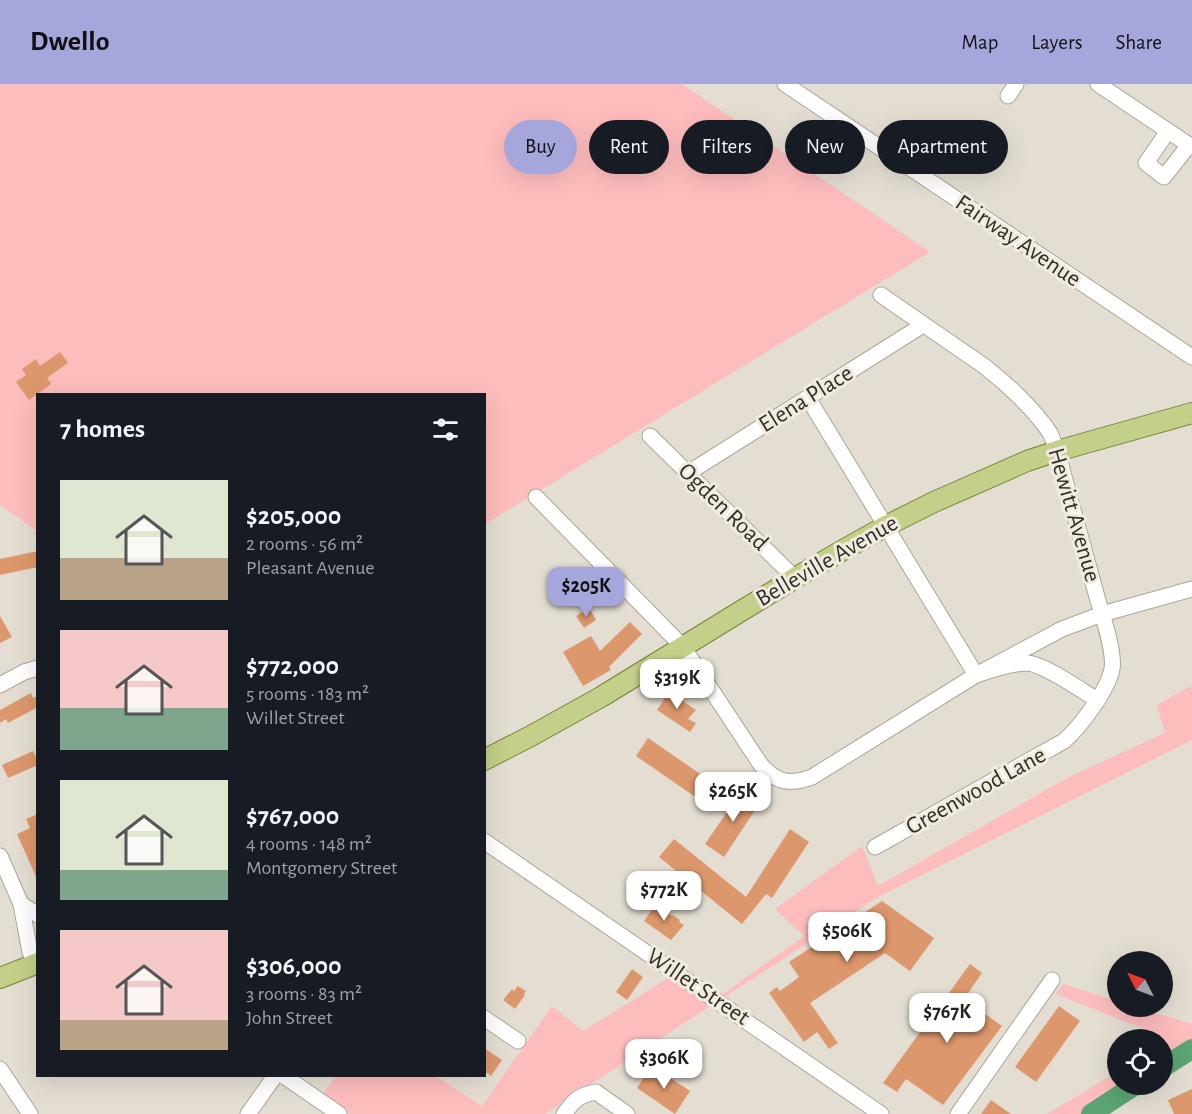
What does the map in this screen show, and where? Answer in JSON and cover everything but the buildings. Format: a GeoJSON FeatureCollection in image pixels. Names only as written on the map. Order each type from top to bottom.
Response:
{"type":"FeatureCollection","features":[{"type":"Feature","properties":{"kind":"main road","name":"Belleville Avenue"},"geometry":{"type":"LineString","coordinates":[[486,759],[601,697],[795,578],[886,526],[1028,461],[1192,413]]}},
{"type":"Feature","properties":{"kind":"main road"},"geometry":{"type":"LineString","coordinates":[[0,978],[36,963]]}},
{"type":"Feature","properties":{"kind":"street","name":"Fairway Avenue"},"geometry":{"type":"LineString","coordinates":[[785,84],[1192,357]]}},
{"type":"Feature","properties":{"kind":"street"},"geometry":{"type":"LineString","coordinates":[[1098,84],[1191,146],[1164,177],[1146,163],[1168,131]]}},
{"type":"Feature","properties":{"kind":"street","name":"Hewitt Avenue"},"geometry":{"type":"LineString","coordinates":[[881,295],[1000,379],[1042,422],[1050,435],[1057,451],[1113,661],[1110,677],[1075,732]]}},
{"type":"Feature","properties":{"kind":"street","name":"Elena Place"},"geometry":{"type":"LineString","coordinates":[[688,473],[923,325]]}},
{"type":"Feature","properties":{"kind":"street"},"geometry":{"type":"LineString","coordinates":[[808,398],[976,675]]}},
{"type":"Feature","properties":{"kind":"street","name":"Ogden Road"},"geometry":{"type":"LineString","coordinates":[[650,436],[795,578]]}},
{"type":"Feature","properties":{"kind":"street"},"geometry":{"type":"LineString","coordinates":[[536,497],[683,647],[761,765],[778,780],[800,781],[812,777],[976,675],[1062,629],[1102,614],[1192,589]]}},
{"type":"Feature","properties":{"kind":"street"},"geometry":{"type":"LineString","coordinates":[[976,675],[1003,666],[1028,663],[1053,673],[1097,700]]}},
{"type":"Feature","properties":{"kind":"street"},"geometry":{"type":"LineString","coordinates":[[0,685],[24,672],[36,669]]}},
{"type":"Feature","properties":{"kind":"street","name":"Greenwood Lane"},"geometry":{"type":"LineString","coordinates":[[875,847],[1064,741],[1075,732]]}},
{"type":"Feature","properties":{"kind":"street","name":"Willet Street"},"geometry":{"type":"LineString","coordinates":[[486,842],[881,1114]]}},
{"type":"Feature","properties":{"kind":"street"},"geometry":{"type":"LineString","coordinates":[[0,856],[21,904],[30,952],[36,963]]}},
{"type":"Feature","properties":{"kind":"street"},"geometry":{"type":"LineString","coordinates":[[21,904],[36,914]]}},
{"type":"Feature","properties":{"kind":"street"},"geometry":{"type":"LineString","coordinates":[[958,1114],[1052,980]]}},
{"type":"Feature","properties":{"kind":"street"},"geometry":{"type":"LineString","coordinates":[[486,1019],[518,1041]]}},
{"type":"Feature","properties":{"kind":"street"},"geometry":{"type":"LineString","coordinates":[[0,1069],[30,1114]]}},
{"type":"Feature","properties":{"kind":"street"},"geometry":{"type":"LineString","coordinates":[[248,1114],[274,1077]]}},
{"type":"Feature","properties":{"kind":"street"},"geometry":{"type":"LineString","coordinates":[[285,1077],[339,1114]]}},
{"type":"Feature","properties":{"kind":"street"},"geometry":{"type":"LineString","coordinates":[[564,1114],[573,1102],[583,1095],[596,1092],[627,1114]]}},
{"type":"Feature","properties":{"kind":"shaded area"},"geometry":{"type":"Polygon","coordinates":[[[0,84],[682,84],[735,120],[681,120],[681,174],[773,174],[773,146],[785,154],[785,174],[815,174],[930,252],[486,523],[486,393],[36,393],[36,530],[0,505],[0,84]]]}},
{"type":"Feature","properties":{"kind":"shaded area"},"geometry":{"type":"Polygon","coordinates":[[[1192,686],[1192,740],[878,897],[545,1114],[351,1114],[322,1095],[335,1077],[438,1077],[482,1106],[552,1006],[583,1031],[678,972],[723,994],[804,936],[775,909],[862,846],[878,886],[1069,777],[1165,733],[1157,705],[1192,686]]]}},
{"type":"Feature","properties":{"kind":"shaded area"},"geometry":{"type":"Polygon","coordinates":[[[1063,984],[1107,998],[1107,1014],[1056,994],[1063,984]]]}},
{"type":"Feature","properties":{"kind":"shaded area"},"geometry":{"type":"Polygon","coordinates":[[[1114,1017],[1169,1017],[1192,1024],[1192,1059],[1173,1071],[1173,1029],[1144,1029],[1114,1017]]]}},
{"type":"Feature","properties":{"kind":"shaded area"},"geometry":{"type":"Polygon","coordinates":[[[1107,1078],[1107,1095],[1137,1095],[1109,1114],[1047,1114],[1107,1078]]]}},
{"type":"Feature","properties":{"kind":"waterway"},"geometry":{"type":"LineString","coordinates":[[1173,1061],[1192,1049]]}},
{"type":"Feature","properties":{"kind":"waterway"},"geometry":{"type":"LineString","coordinates":[[1091,1114],[1120,1095]]}}]}
